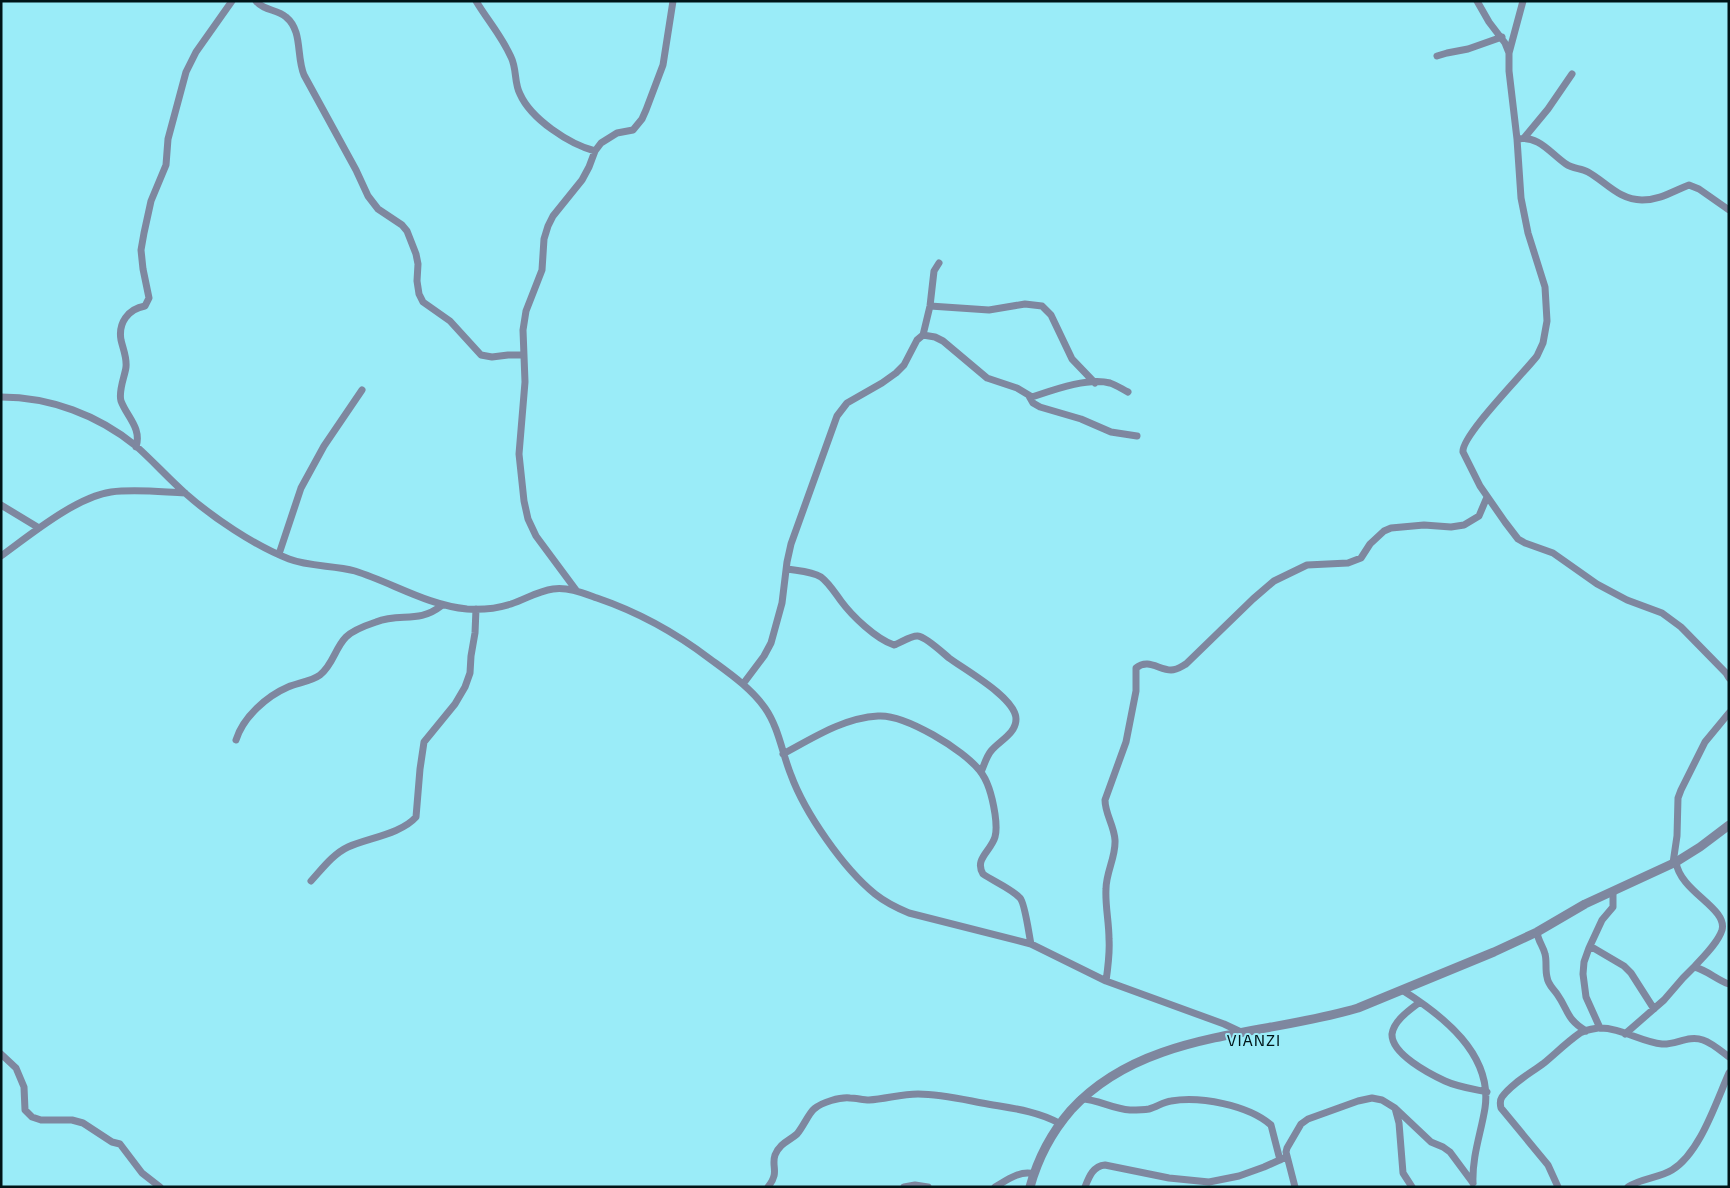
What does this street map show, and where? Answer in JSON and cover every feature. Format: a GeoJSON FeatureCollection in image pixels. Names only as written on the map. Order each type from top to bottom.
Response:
{"type":"FeatureCollection","features":[{"type":"Feature","properties":{"kind":"street"},"geometry":{"type":"LineString","coordinates":[[136,447],[137,432],[120,396],[127,363],[121,338],[122,329],[127,315],[134,309],[145,306],[149,298],[142,269],[144,233],[150,201],[166,165],[168,139],[186,72],[196,52],[232,1]]}},
{"type":"Feature","properties":{"kind":"street"},"geometry":{"type":"LineString","coordinates":[[256,1],[265,8],[278,11],[293,23],[304,75],[356,170],[368,196],[378,210],[402,225],[412,242],[418,264],[417,281],[419,294],[423,302],[450,321],[481,355],[492,358],[508,354],[522,355]]}},
{"type":"Feature","properties":{"kind":"street"},"geometry":{"type":"LineString","coordinates":[[476,1],[500,34],[515,66],[518,92],[531,111],[558,133],[595,151]]}},
{"type":"Feature","properties":{"kind":"street"},"geometry":{"type":"LineString","coordinates":[[576,590],[536,536],[528,519],[524,501],[520,454],[525,382],[522,355],[523,330],[526,311],[542,270],[544,239],[548,226],[558,208],[582,180],[594,157],[595,151],[608,138],[618,133],[633,130],[642,119],[663,65],[673,1]]}},
{"type":"Feature","properties":{"kind":"street"},"geometry":{"type":"LineString","coordinates":[[1477,1],[1489,22],[1502,38],[1509,53]]}},
{"type":"Feature","properties":{"kind":"street"},"geometry":{"type":"LineString","coordinates":[[1523,1],[1509,53],[1509,71],[1520,139],[1521,198],[1528,233],[1544,280],[1548,321],[1544,343],[1537,356],[1474,429],[1463,447],[1466,458],[1487,497],[1518,539],[1553,552],[1597,584],[1627,600],[1662,613],[1681,627],[1729,678]]}},
{"type":"Feature","properties":{"kind":"street"},"geometry":{"type":"LineString","coordinates":[[1437,56],[1447,52],[1468,49],[1502,38]]}},
{"type":"Feature","properties":{"kind":"street"},"geometry":{"type":"LineString","coordinates":[[1520,139],[1548,109],[1572,74]]}},
{"type":"Feature","properties":{"kind":"street"},"geometry":{"type":"LineString","coordinates":[[1520,139],[1539,142],[1568,165],[1589,173],[1614,191],[1625,196],[1641,200],[1653,199],[1666,196],[1689,185],[1699,189],[1729,210]]}},
{"type":"Feature","properties":{"kind":"street"},"geometry":{"type":"LineString","coordinates":[[742,684],[764,656],[771,643],[782,603],[788,555],[837,416],[847,403],[896,373],[904,365],[917,340],[923,335],[930,306],[933,276],[939,263]]}},
{"type":"Feature","properties":{"kind":"street"},"geometry":{"type":"LineString","coordinates":[[930,306],[989,310],[1025,304],[1042,306],[1051,315],[1072,359],[1095,383]]}},
{"type":"Feature","properties":{"kind":"street"},"geometry":{"type":"LineString","coordinates":[[923,335],[935,337],[942,341],[987,378],[1017,388],[1029,396],[1033,403],[1081,419],[1111,432],[1137,436]]}},
{"type":"Feature","properties":{"kind":"street"},"geometry":{"type":"LineString","coordinates":[[1029,396],[1032,397],[1064,386],[1095,383],[1111,384],[1128,392]]}},
{"type":"Feature","properties":{"kind":"street"},"geometry":{"type":"LineString","coordinates":[[279,554],[301,488],[324,446],[362,390]]}},
{"type":"Feature","properties":{"kind":"street"},"geometry":{"type":"LineString","coordinates":[[1,397],[25,398],[74,410],[100,422],[136,447],[201,506],[247,537],[298,562],[333,566],[366,575],[441,606],[476,609],[512,604],[550,590],[576,590],[635,612],[707,656],[742,684],[766,709],[773,722],[783,754],[805,808],[853,873],[874,894],[890,905],[909,913],[1031,944],[1106,981],[1241,1032]]}},
{"type":"Feature","properties":{"kind":"street"},"geometry":{"type":"LineString","coordinates":[[1,556],[40,528],[79,504],[110,492],[186,493]]}},
{"type":"Feature","properties":{"kind":"street"},"geometry":{"type":"LineString","coordinates":[[1106,981],[1110,940],[1106,881],[1115,850],[1115,841],[1112,823],[1105,809],[1105,800],[1126,742],[1136,691],[1136,668],[1145,664],[1172,670],[1177,669],[1186,664],[1274,581],[1307,566],[1348,563],[1361,558],[1370,544],[1384,531],[1391,528],[1424,525],[1452,527],[1464,525],[1479,516],[1487,497]]}},
{"type":"Feature","properties":{"kind":"street"},"geometry":{"type":"LineString","coordinates":[[1,505],[40,528]]}},
{"type":"Feature","properties":{"kind":"street"},"geometry":{"type":"LineString","coordinates":[[787,569],[821,577],[848,610],[873,634],[885,642],[894,645],[912,636],[925,638],[954,662],[989,685],[1004,700],[1016,716],[1015,723],[1010,732],[990,752],[981,772]]}},
{"type":"Feature","properties":{"kind":"street"},"geometry":{"type":"LineString","coordinates":[[236,740],[241,727],[272,696],[319,676],[325,670],[344,639],[350,634],[385,619],[424,616],[441,606]]}},
{"type":"Feature","properties":{"kind":"street"},"geometry":{"type":"LineString","coordinates":[[311,881],[326,864],[344,850],[400,828],[410,823],[416,817],[424,742],[454,704],[465,686],[470,673],[470,656],[475,633],[476,609]]}},
{"type":"Feature","properties":{"kind":"street"},"geometry":{"type":"LineString","coordinates":[[1625,1034],[1654,1009],[1694,967],[1719,937],[1722,928],[1720,915],[1681,878],[1675,863],[1678,798],[1705,742],[1729,713]]}},
{"type":"Feature","properties":{"kind":"street"},"geometry":{"type":"LineString","coordinates":[[783,754],[826,730],[851,721],[880,716],[902,720],[928,732],[959,752],[981,772],[995,815],[996,831],[992,846],[980,862],[980,868],[983,874],[1019,897],[1025,907],[1026,925],[1031,944]]}},
{"type":"Feature","properties":{"kind":"street"},"geometry":{"type":"LineString","coordinates":[[1030,1187],[1048,1141],[1059,1123],[1094,1087],[1129,1066],[1174,1048],[1358,1008],[1494,952],[1537,932],[1585,904],[1675,863],[1728,827]]}},
{"type":"Feature","properties":{"kind":"street"},"geometry":{"type":"LineString","coordinates":[[1600,1028],[1583,986],[1584,962],[1602,920],[1613,907],[1613,891]]}},
{"type":"Feature","properties":{"kind":"street"},"geometry":{"type":"LineString","coordinates":[[1537,932],[1538,941],[1544,950],[1549,984],[1571,1020],[1586,1031]]}},
{"type":"Feature","properties":{"kind":"street"},"geometry":{"type":"LineString","coordinates":[[1590,946],[1624,966],[1631,973],[1654,1009]]}},
{"type":"Feature","properties":{"kind":"street"},"geometry":{"type":"LineString","coordinates":[[1694,967],[1729,984]]}},
{"type":"Feature","properties":{"kind":"street"},"geometry":{"type":"LineString","coordinates":[[1402,990],[1444,1020],[1481,1066],[1487,1092],[1482,1127],[1472,1168],[1473,1185]]}},
{"type":"Feature","properties":{"kind":"street"},"geometry":{"type":"LineString","coordinates":[[1420,1002],[1399,1020],[1392,1033],[1394,1044],[1404,1056],[1446,1082],[1487,1092]]}},
{"type":"Feature","properties":{"kind":"street"},"geometry":{"type":"LineString","coordinates":[[1558,1187],[1548,1165],[1500,1108],[1500,1101],[1517,1084],[1564,1045],[1586,1031],[1600,1028],[1654,1043],[1665,1044],[1694,1038],[1704,1040],[1729,1057]]}},
{"type":"Feature","properties":{"kind":"street"},"geometry":{"type":"LineString","coordinates":[[1,1054],[16,1068],[24,1087],[25,1110],[32,1117],[41,1120],[72,1120],[83,1123],[112,1142],[120,1144],[142,1173],[160,1187]]}},
{"type":"Feature","properties":{"kind":"street"},"geometry":{"type":"LineString","coordinates":[[1628,1187],[1636,1182],[1670,1171],[1686,1157],[1700,1136],[1729,1073]]}},
{"type":"Feature","properties":{"kind":"street"},"geometry":{"type":"LineString","coordinates":[[768,1187],[775,1176],[774,1159],[781,1146],[796,1135],[812,1110],[820,1105],[843,1098],[867,1100],[900,1095],[942,1096],[1018,1108],[1043,1115],[1059,1123]]}},
{"type":"Feature","properties":{"kind":"street"},"geometry":{"type":"LineString","coordinates":[[1283,1158],[1286,1148],[1301,1124],[1308,1119],[1372,1098],[1382,1100],[1394,1108],[1427,1139],[1450,1152],[1473,1185]]}},
{"type":"Feature","properties":{"kind":"street"},"geometry":{"type":"LineString","coordinates":[[1081,1100],[1092,1099],[1120,1109],[1130,1110],[1147,1109],[1169,1101],[1194,1099],[1226,1105],[1256,1116],[1271,1125],[1283,1158],[1291,1168],[1295,1187]]}},
{"type":"Feature","properties":{"kind":"street"},"geometry":{"type":"LineString","coordinates":[[1394,1108],[1399,1124],[1403,1173],[1412,1187]]}},
{"type":"Feature","properties":{"kind":"street"},"geometry":{"type":"LineString","coordinates":[[1085,1187],[1094,1169],[1105,1165],[1169,1178],[1209,1182],[1239,1176],[1283,1158]]}},
{"type":"Feature","properties":{"kind":"street"},"geometry":{"type":"LineString","coordinates":[[995,1187],[1019,1174],[1027,1172],[1034,1174]]}},
{"type":"Feature","properties":{"kind":"street"},"geometry":{"type":"LineString","coordinates":[[904,1187],[915,1185],[928,1187]]}},
{"type":"Feature","properties":{"kind":"district","name":"VIANZI"},"geometry":{"type":"Point","coordinates":[1254,1040]}}]}
